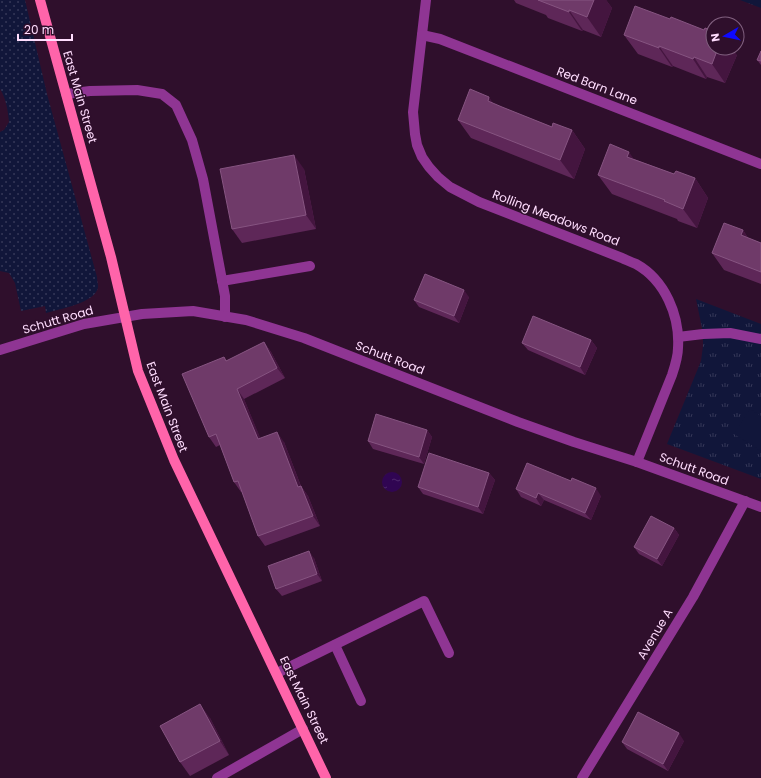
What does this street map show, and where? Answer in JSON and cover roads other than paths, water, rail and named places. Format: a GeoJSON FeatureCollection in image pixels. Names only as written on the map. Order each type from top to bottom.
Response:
{"type":"FeatureCollection","features":[{"type":"Feature","properties":{"kind":"main road","name":"East Main Street"},"geometry":{"type":"LineString","coordinates":[[40,0],[112,257],[138,371],[174,460],[326,778]]}},
{"type":"Feature","properties":{"kind":"street","name":"Rolling Meadows Road"},"geometry":{"type":"LineString","coordinates":[[426,0],[413,112],[417,145],[422,156],[434,172],[450,187],[479,202],[637,265],[650,275],[659,285],[673,310],[677,324],[678,337],[676,362],[637,462]]}},
{"type":"Feature","properties":{"kind":"street","name":"Red Barn Lane"},"geometry":{"type":"LineString","coordinates":[[422,34],[440,39],[761,164]]}},
{"type":"Feature","properties":{"kind":"street"},"geometry":{"type":"LineString","coordinates":[[66,94],[90,91],[137,90],[162,94],[176,105],[192,140],[203,179],[225,296],[225,316]]}},
{"type":"Feature","properties":{"kind":"street"},"geometry":{"type":"LineString","coordinates":[[222,281],[310,266]]}},
{"type":"Feature","properties":{"kind":"street","name":"Schutt Road"},"geometry":{"type":"LineString","coordinates":[[0,350],[84,324],[142,314],[193,311],[246,320],[304,338],[518,422],[637,462],[761,507]]}},
{"type":"Feature","properties":{"kind":"street"},"geometry":{"type":"LineString","coordinates":[[678,337],[730,333],[761,339]]}},
{"type":"Feature","properties":{"kind":"street","name":"Avenue A"},"geometry":{"type":"LineString","coordinates":[[582,778],[693,597],[745,501]]}},
{"type":"Feature","properties":{"kind":"street"},"geometry":{"type":"LineString","coordinates":[[276,673],[424,602],[449,653]]}},
{"type":"Feature","properties":{"kind":"street"},"geometry":{"type":"LineString","coordinates":[[334,645],[361,702]]}},
{"type":"Feature","properties":{"kind":"street"},"geometry":{"type":"LineString","coordinates":[[217,778],[303,729]]}},
{"type":"Feature","properties":{"kind":"water"},"geometry":{"type":"Polygon","coordinates":[[[392,472],[399,475],[402,482],[399,489],[392,492],[385,489],[382,482],[385,475],[392,472]]]}}]}
